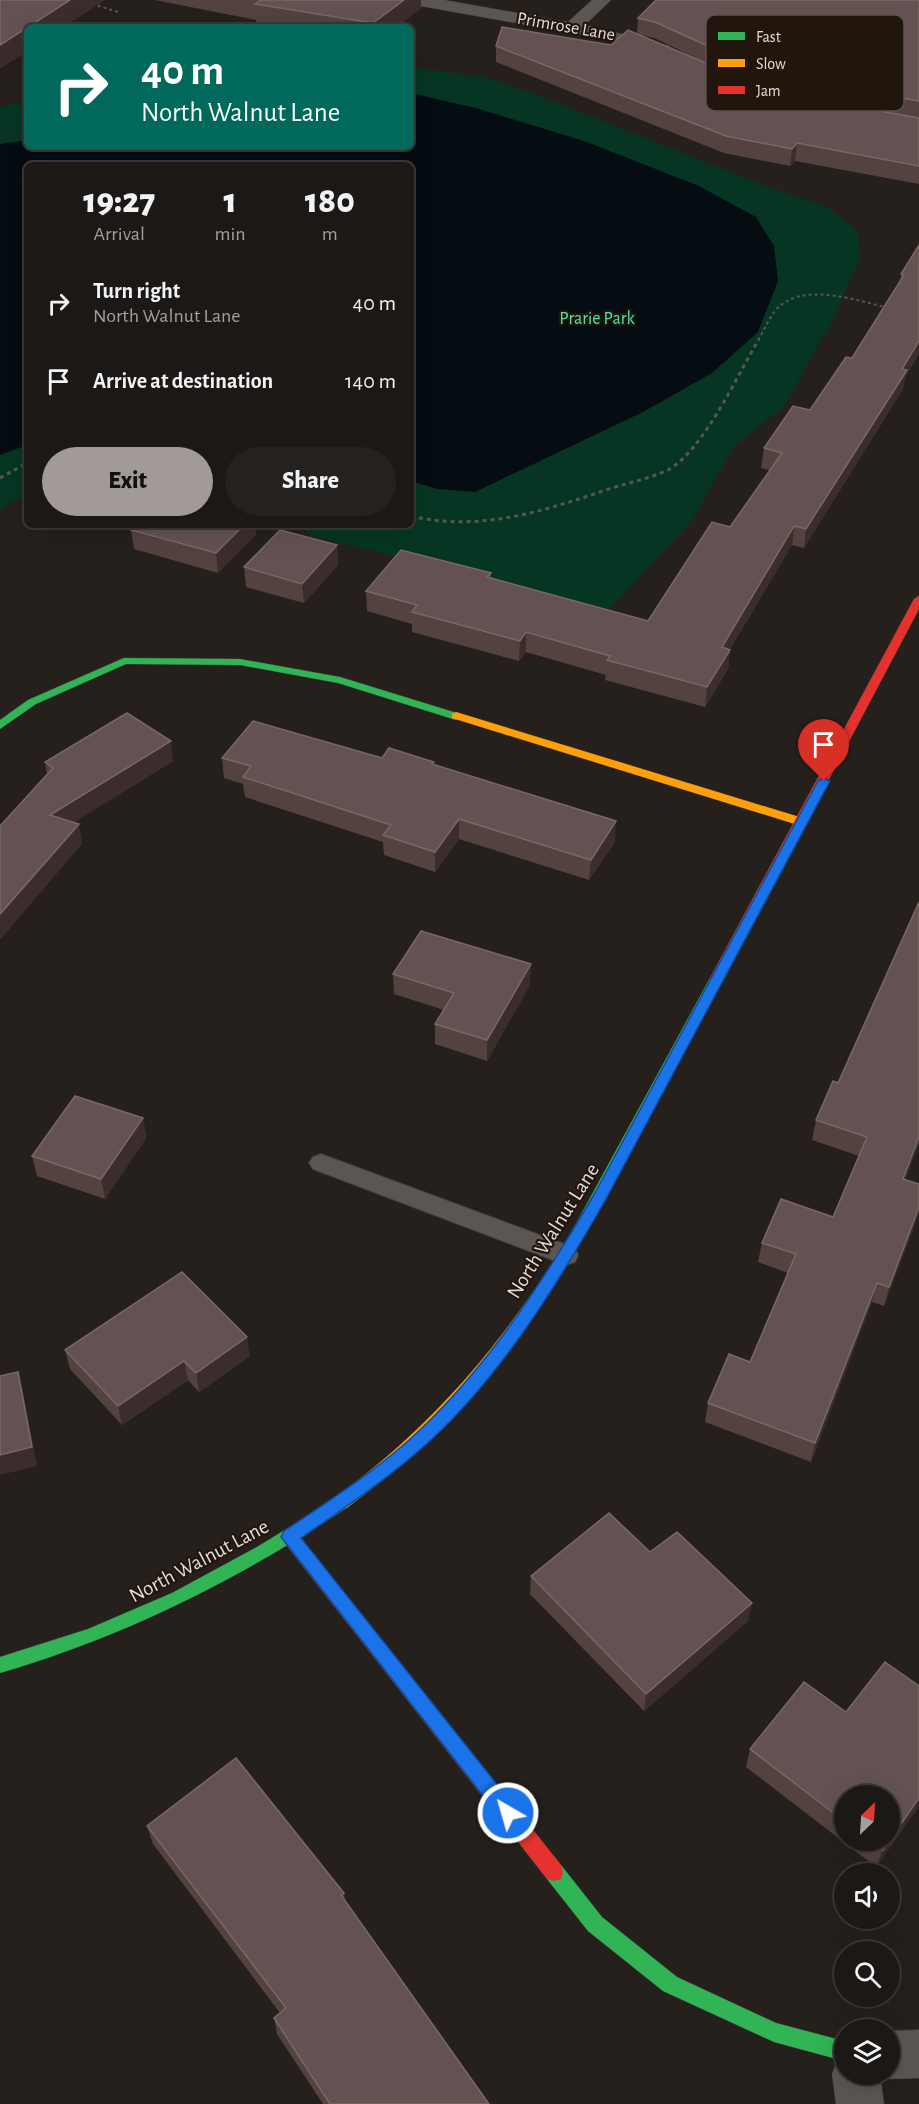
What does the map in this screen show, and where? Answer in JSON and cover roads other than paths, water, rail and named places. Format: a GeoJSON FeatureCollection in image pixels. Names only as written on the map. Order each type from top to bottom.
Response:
{"type":"FeatureCollection","features":[{"type":"Feature","properties":{"kind":"street","name":"Primrose Lane"},"geometry":{"type":"LineString","coordinates":[[415,0],[572,27],[637,41],[676,56]]}},
{"type":"Feature","properties":{"kind":"street"},"geometry":{"type":"LineString","coordinates":[[572,27],[602,0]]}},
{"type":"Feature","properties":{"kind":"street","name":"North Walnut Lane"},"geometry":{"type":"LineString","coordinates":[[0,1665],[50,1653],[141,1617],[290,1537],[368,1482],[427,1434],[477,1380],[567,1255],[802,822],[919,599]]}},
{"type":"Feature","properties":{"kind":"street"},"geometry":{"type":"LineString","coordinates":[[0,725],[32,702],[124,662],[240,662],[340,680],[802,822]]}},
{"type":"Feature","properties":{"kind":"street"},"geometry":{"type":"LineString","coordinates":[[290,1537],[595,1924],[670,1984],[774,2032],[834,2048]]}},
{"type":"Feature","properties":{"kind":"street"},"geometry":{"type":"LineString","coordinates":[[900,2055],[919,2054]]}},
{"type":"Feature","properties":{"kind":"street"},"geometry":{"type":"LineString","coordinates":[[857,2085],[860,2104]]}},
{"type":"Feature","properties":{"kind":"lane"},"geometry":{"type":"LineString","coordinates":[[321,1163],[567,1255]]}},
{"type":"Feature","properties":{"kind":"park label","name":"Prarie Park"},"geometry":{"type":"Point","coordinates":[597,319]}}]}
